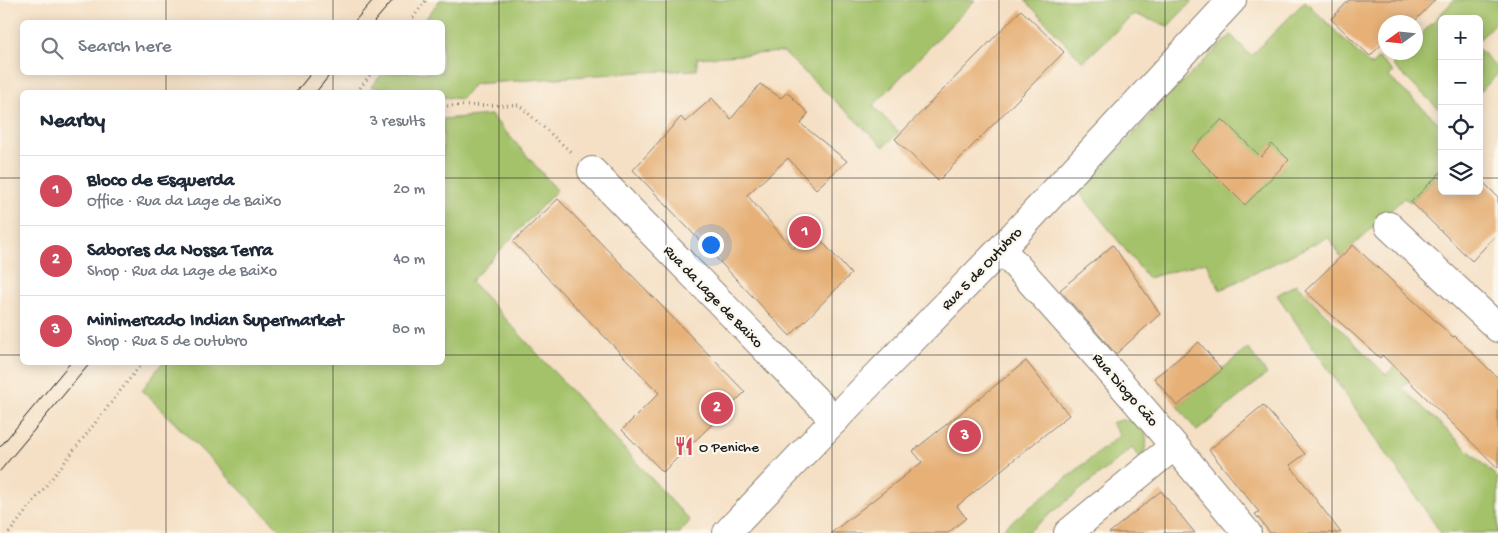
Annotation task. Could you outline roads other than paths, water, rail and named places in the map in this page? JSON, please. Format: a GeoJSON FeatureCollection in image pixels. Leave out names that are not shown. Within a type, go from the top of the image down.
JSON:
{"type":"FeatureCollection","features":[{"type":"Feature","properties":{"kind":"street","name":"Rua 5 de Outubro"},"geometry":{"type":"LineString","coordinates":[[726,533],[1001,249],[1232,0]]}},
{"type":"Feature","properties":{"kind":"street","name":"Rua da Lage de Baixo"},"geometry":{"type":"LineString","coordinates":[[592,171],[835,420]]}},
{"type":"Feature","properties":{"kind":"street"},"geometry":{"type":"LineString","coordinates":[[1389,226],[1498,328]]}},
{"type":"Feature","properties":{"kind":"street","name":"Rua Diogo Cão"},"geometry":{"type":"LineString","coordinates":[[1001,249],[1026,274],[1247,533]]}},
{"type":"Feature","properties":{"kind":"street"},"geometry":{"type":"LineString","coordinates":[[1068,533],[1174,446]]}},
{"type":"Feature","properties":{"kind":"tram line"},"geometry":{"type":"LineString","coordinates":[[356,20],[373,0]]}},
{"type":"Feature","properties":{"kind":"tram line"},"geometry":{"type":"LineString","coordinates":[[376,20],[393,0]]}},
{"type":"Feature","properties":{"kind":"tram line"},"geometry":{"type":"LineString","coordinates":[[298,90],[310,75]]}},
{"type":"Feature","properties":{"kind":"tram line"},"geometry":{"type":"LineString","coordinates":[[318,90],[330,75]]}},
{"type":"Feature","properties":{"kind":"tram line"},"geometry":{"type":"LineString","coordinates":[[0,447],[68,365]]}},
{"type":"Feature","properties":{"kind":"tram line"},"geometry":{"type":"LineString","coordinates":[[0,471],[88,365]]}},
{"type":"Feature","properties":{"kind":"place","name":"Bloco de Esquerda"},"geometry":{"type":"Point","coordinates":[805,232]}},
{"type":"Feature","properties":{"kind":"place","name":"Sabores da Nossa Terra"},"geometry":{"type":"Point","coordinates":[717,408]}},
{"type":"Feature","properties":{"kind":"place","name":"Minimercado Indian Supermarket"},"geometry":{"type":"Point","coordinates":[965,436]}},
{"type":"Feature","properties":{"kind":"place","name":"O Peniche"},"geometry":{"type":"Point","coordinates":[684,446]}}]}
